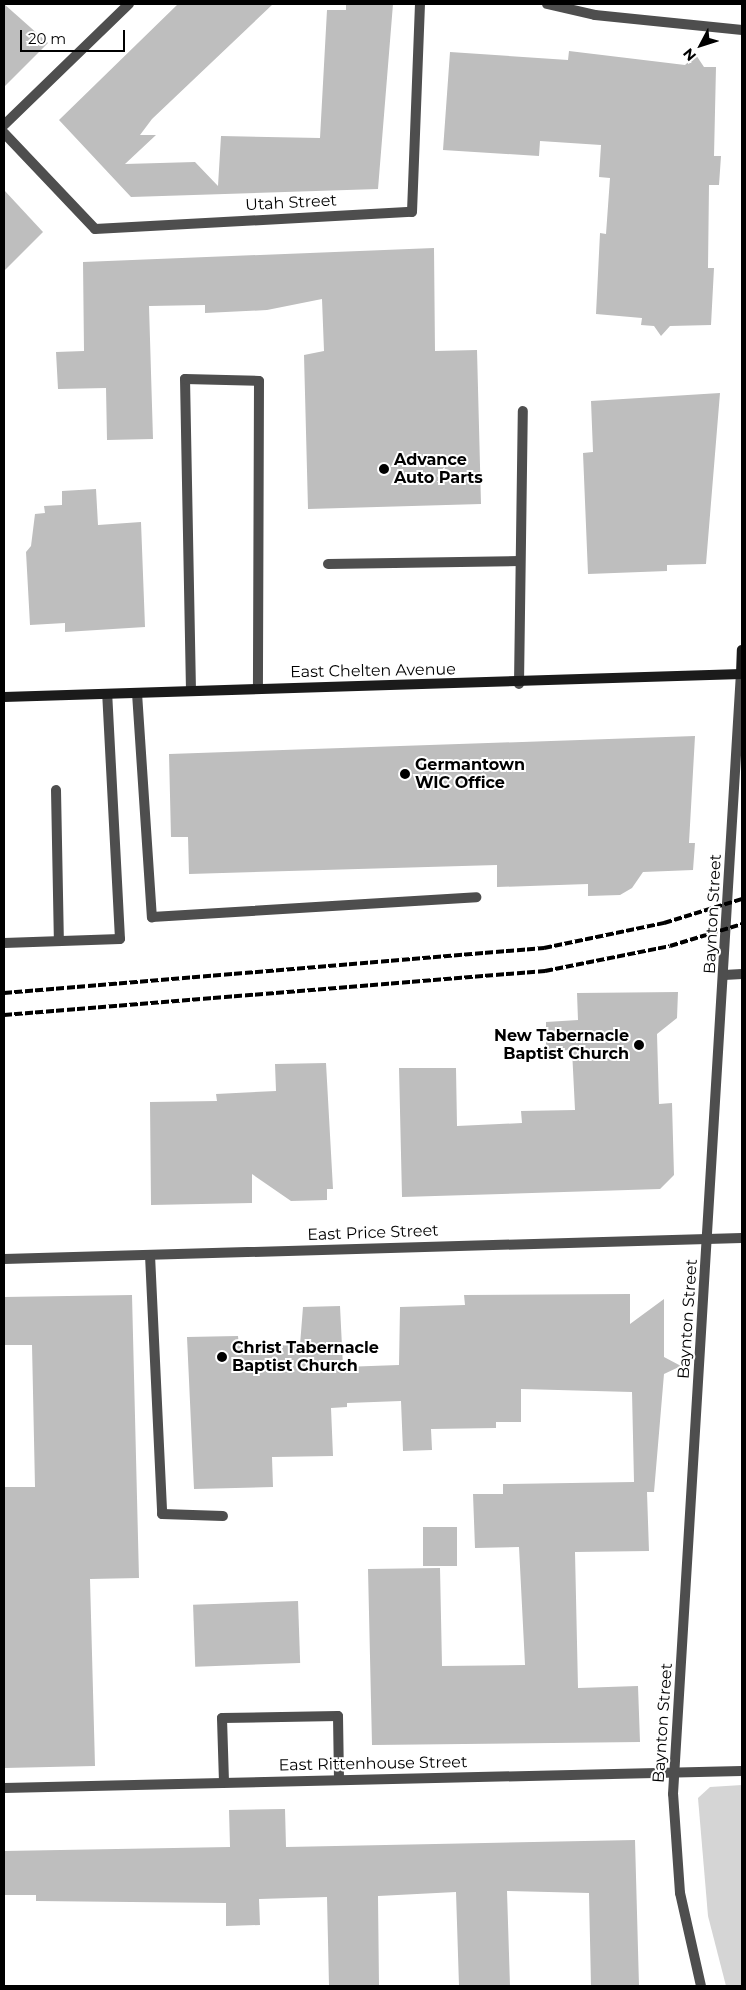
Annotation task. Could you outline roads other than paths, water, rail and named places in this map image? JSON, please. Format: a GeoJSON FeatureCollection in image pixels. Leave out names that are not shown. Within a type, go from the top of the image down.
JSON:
{"type":"FeatureCollection","features":[{"type":"Feature","properties":{"kind":"street"},"geometry":{"type":"LineString","coordinates":[[4,125],[129,4]]}},
{"type":"Feature","properties":{"kind":"street","name":"Utah Street"},"geometry":{"type":"LineString","coordinates":[[4,133],[95,228],[412,212],[420,4]]}},
{"type":"Feature","properties":{"kind":"street"},"geometry":{"type":"LineString","coordinates":[[547,4],[595,15],[742,30]]}},
{"type":"Feature","properties":{"kind":"street"},"geometry":{"type":"LineString","coordinates":[[191,691],[185,378],[258,381],[258,688]]}},
{"type":"Feature","properties":{"kind":"street"},"geometry":{"type":"LineString","coordinates":[[519,684],[519,561],[523,411]]}},
{"type":"Feature","properties":{"kind":"street"},"geometry":{"type":"LineString","coordinates":[[328,564],[519,561]]}},
{"type":"Feature","properties":{"kind":"street","name":"Baynton Street"},"geometry":{"type":"LineString","coordinates":[[701,1986],[680,1893],[674,1772],[724,975],[742,650]]}},
{"type":"Feature","properties":{"kind":"street","name":"East Chelten Avenue"},"geometry":{"type":"LineString","coordinates":[[4,697],[258,688],[519,684],[741,674]]}},
{"type":"Feature","properties":{"kind":"street"},"geometry":{"type":"LineString","coordinates":[[137,693],[152,917],[476,897]]}},
{"type":"Feature","properties":{"kind":"street"},"geometry":{"type":"LineString","coordinates":[[4,943],[120,939],[107,694]]}},
{"type":"Feature","properties":{"kind":"street"},"geometry":{"type":"LineString","coordinates":[[56,790],[59,941]]}},
{"type":"Feature","properties":{"kind":"street"},"geometry":{"type":"LineString","coordinates":[[724,975],[742,974]]}},
{"type":"Feature","properties":{"kind":"street","name":"East Price Street"},"geometry":{"type":"LineString","coordinates":[[4,1259],[742,1238]]}},
{"type":"Feature","properties":{"kind":"street"},"geometry":{"type":"LineString","coordinates":[[150,1255],[162,1514],[224,1516]]}},
{"type":"Feature","properties":{"kind":"street"},"geometry":{"type":"LineString","coordinates":[[224,1782],[222,1718],[338,1716],[340,1780]]}},
{"type":"Feature","properties":{"kind":"street","name":"East Rittenhouse Street"},"geometry":{"type":"LineString","coordinates":[[4,1788],[742,1770]]}},
{"type":"Feature","properties":{"kind":"railway"},"geometry":{"type":"LineString","coordinates":[[4,993],[544,948],[664,923],[742,899]]}},
{"type":"Feature","properties":{"kind":"railway"},"geometry":{"type":"LineString","coordinates":[[4,1015],[545,971],[670,946],[742,924]]}},
{"type":"Feature","properties":{"kind":"place","name":"Advance Auto Parts"},"geometry":{"type":"Point","coordinates":[384,469]}},
{"type":"Feature","properties":{"kind":"place","name":"Germantown WIC Office"},"geometry":{"type":"Point","coordinates":[405,774]}},
{"type":"Feature","properties":{"kind":"place","name":"New Tabernacle Baptist Church"},"geometry":{"type":"Point","coordinates":[639,1045]}},
{"type":"Feature","properties":{"kind":"place","name":"Christ Tabernacle Baptist Church"},"geometry":{"type":"Point","coordinates":[222,1357]}}]}
